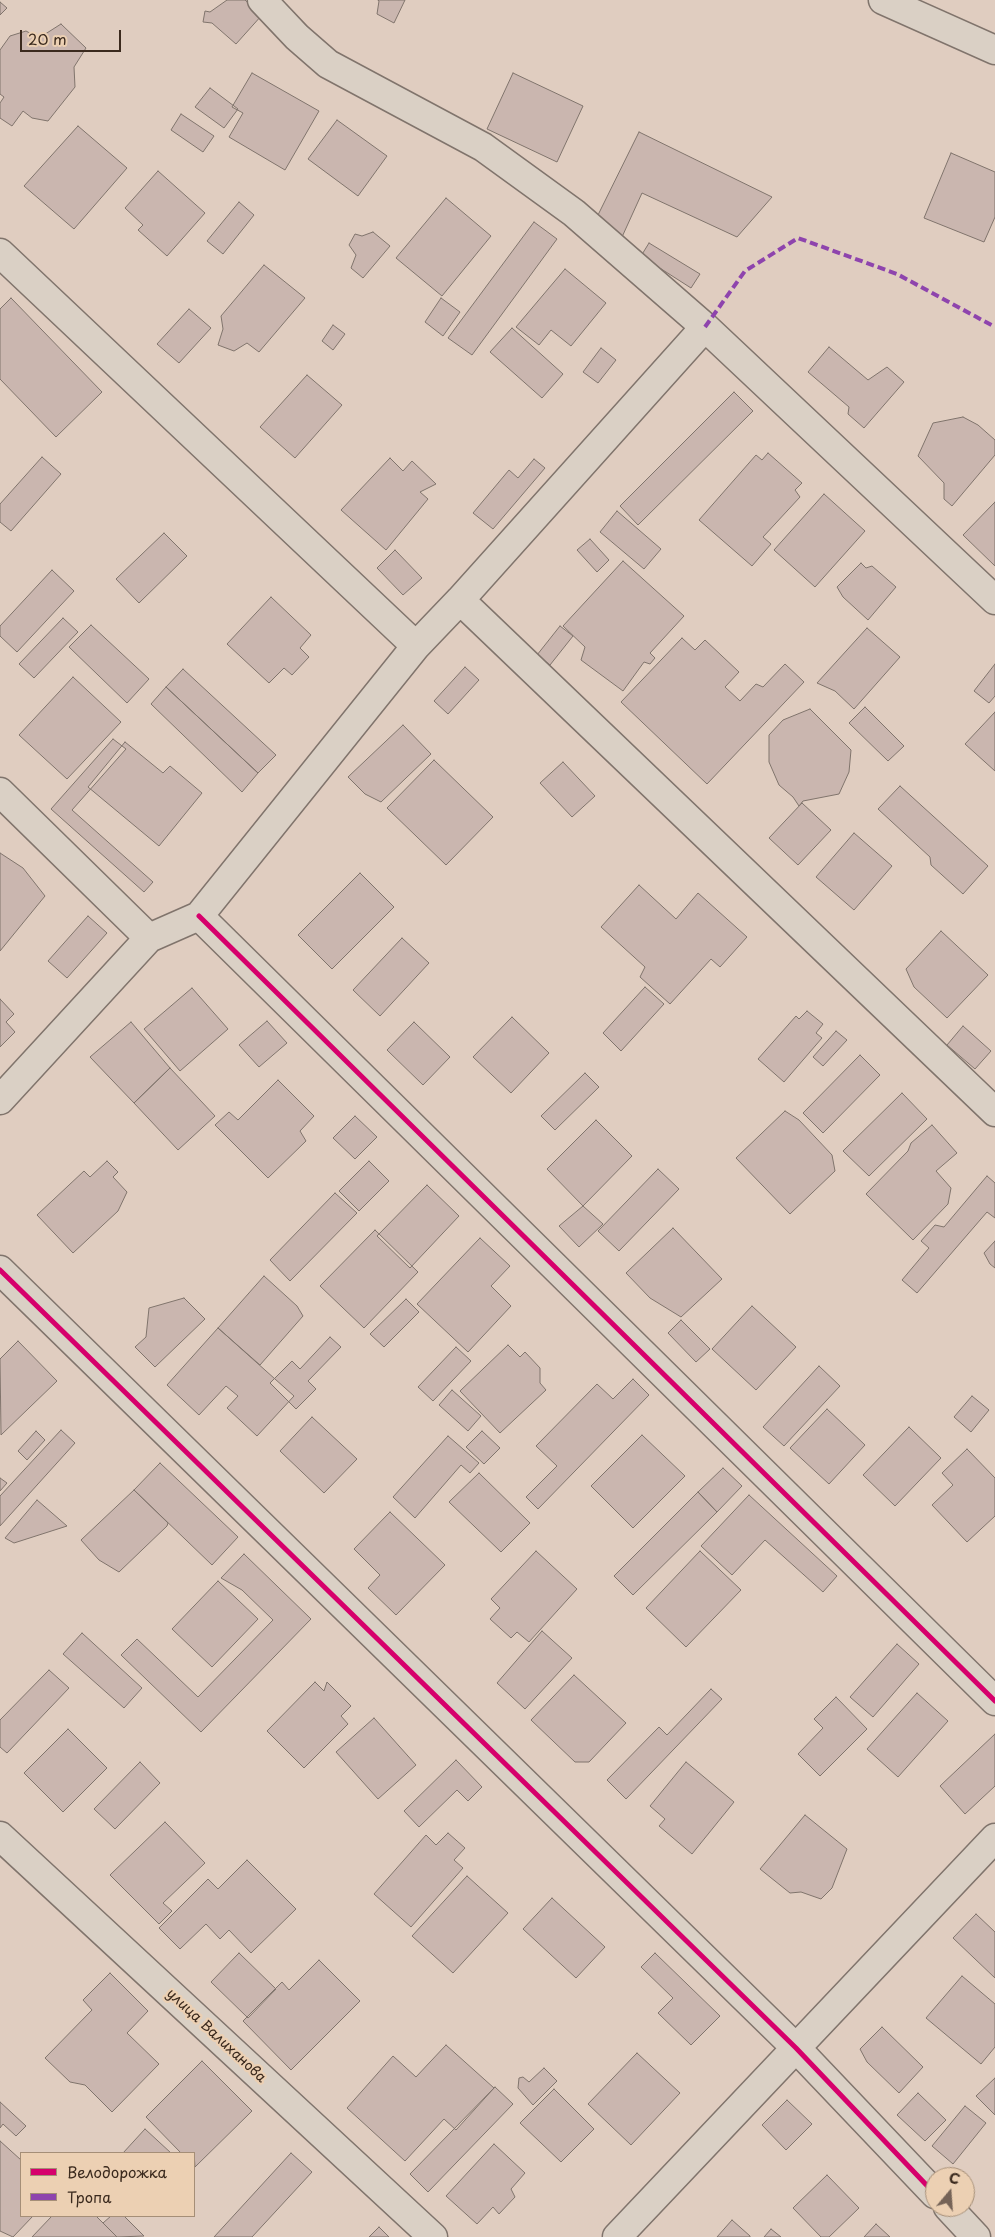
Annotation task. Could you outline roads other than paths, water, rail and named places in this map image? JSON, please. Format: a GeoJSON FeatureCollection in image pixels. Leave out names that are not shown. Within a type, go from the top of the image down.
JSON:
{"type":"FeatureCollection","features":[{"type":"Feature","properties":{"kind":"street"},"geometry":{"type":"LineString","coordinates":[[262,0],[297,37],[328,64],[483,147],[574,213],[705,327],[995,600]]}},
{"type":"Feature","properties":{"kind":"street"},"geometry":{"type":"LineString","coordinates":[[883,0],[995,50]]}},
{"type":"Feature","properties":{"kind":"street"},"geometry":{"type":"LineString","coordinates":[[0,253],[416,646]]}},
{"type":"Feature","properties":{"kind":"street"},"geometry":{"type":"LineString","coordinates":[[0,1100],[149,938],[199,916],[416,646],[460,600],[705,327]]}},
{"type":"Feature","properties":{"kind":"street"},"geometry":{"type":"LineString","coordinates":[[460,600],[995,1112]]}},
{"type":"Feature","properties":{"kind":"street"},"geometry":{"type":"LineString","coordinates":[[0,792],[149,938]]}},
{"type":"Feature","properties":{"kind":"street"},"geometry":{"type":"LineString","coordinates":[[199,916],[995,1701]]}},
{"type":"Feature","properties":{"kind":"street"},"geometry":{"type":"LineString","coordinates":[[0,1270],[796,2048],[925,2183]]}},
{"type":"Feature","properties":{"kind":"street","name":"улица Валиханова"},"geometry":{"type":"LineString","coordinates":[[0,1836],[433,2237]]}},
{"type":"Feature","properties":{"kind":"street"},"geometry":{"type":"LineString","coordinates":[[617,2237],[995,1838]]}},
{"type":"Feature","properties":{"kind":"street"},"geometry":{"type":"LineString","coordinates":[[957,2217],[976,2237]]}}]}
